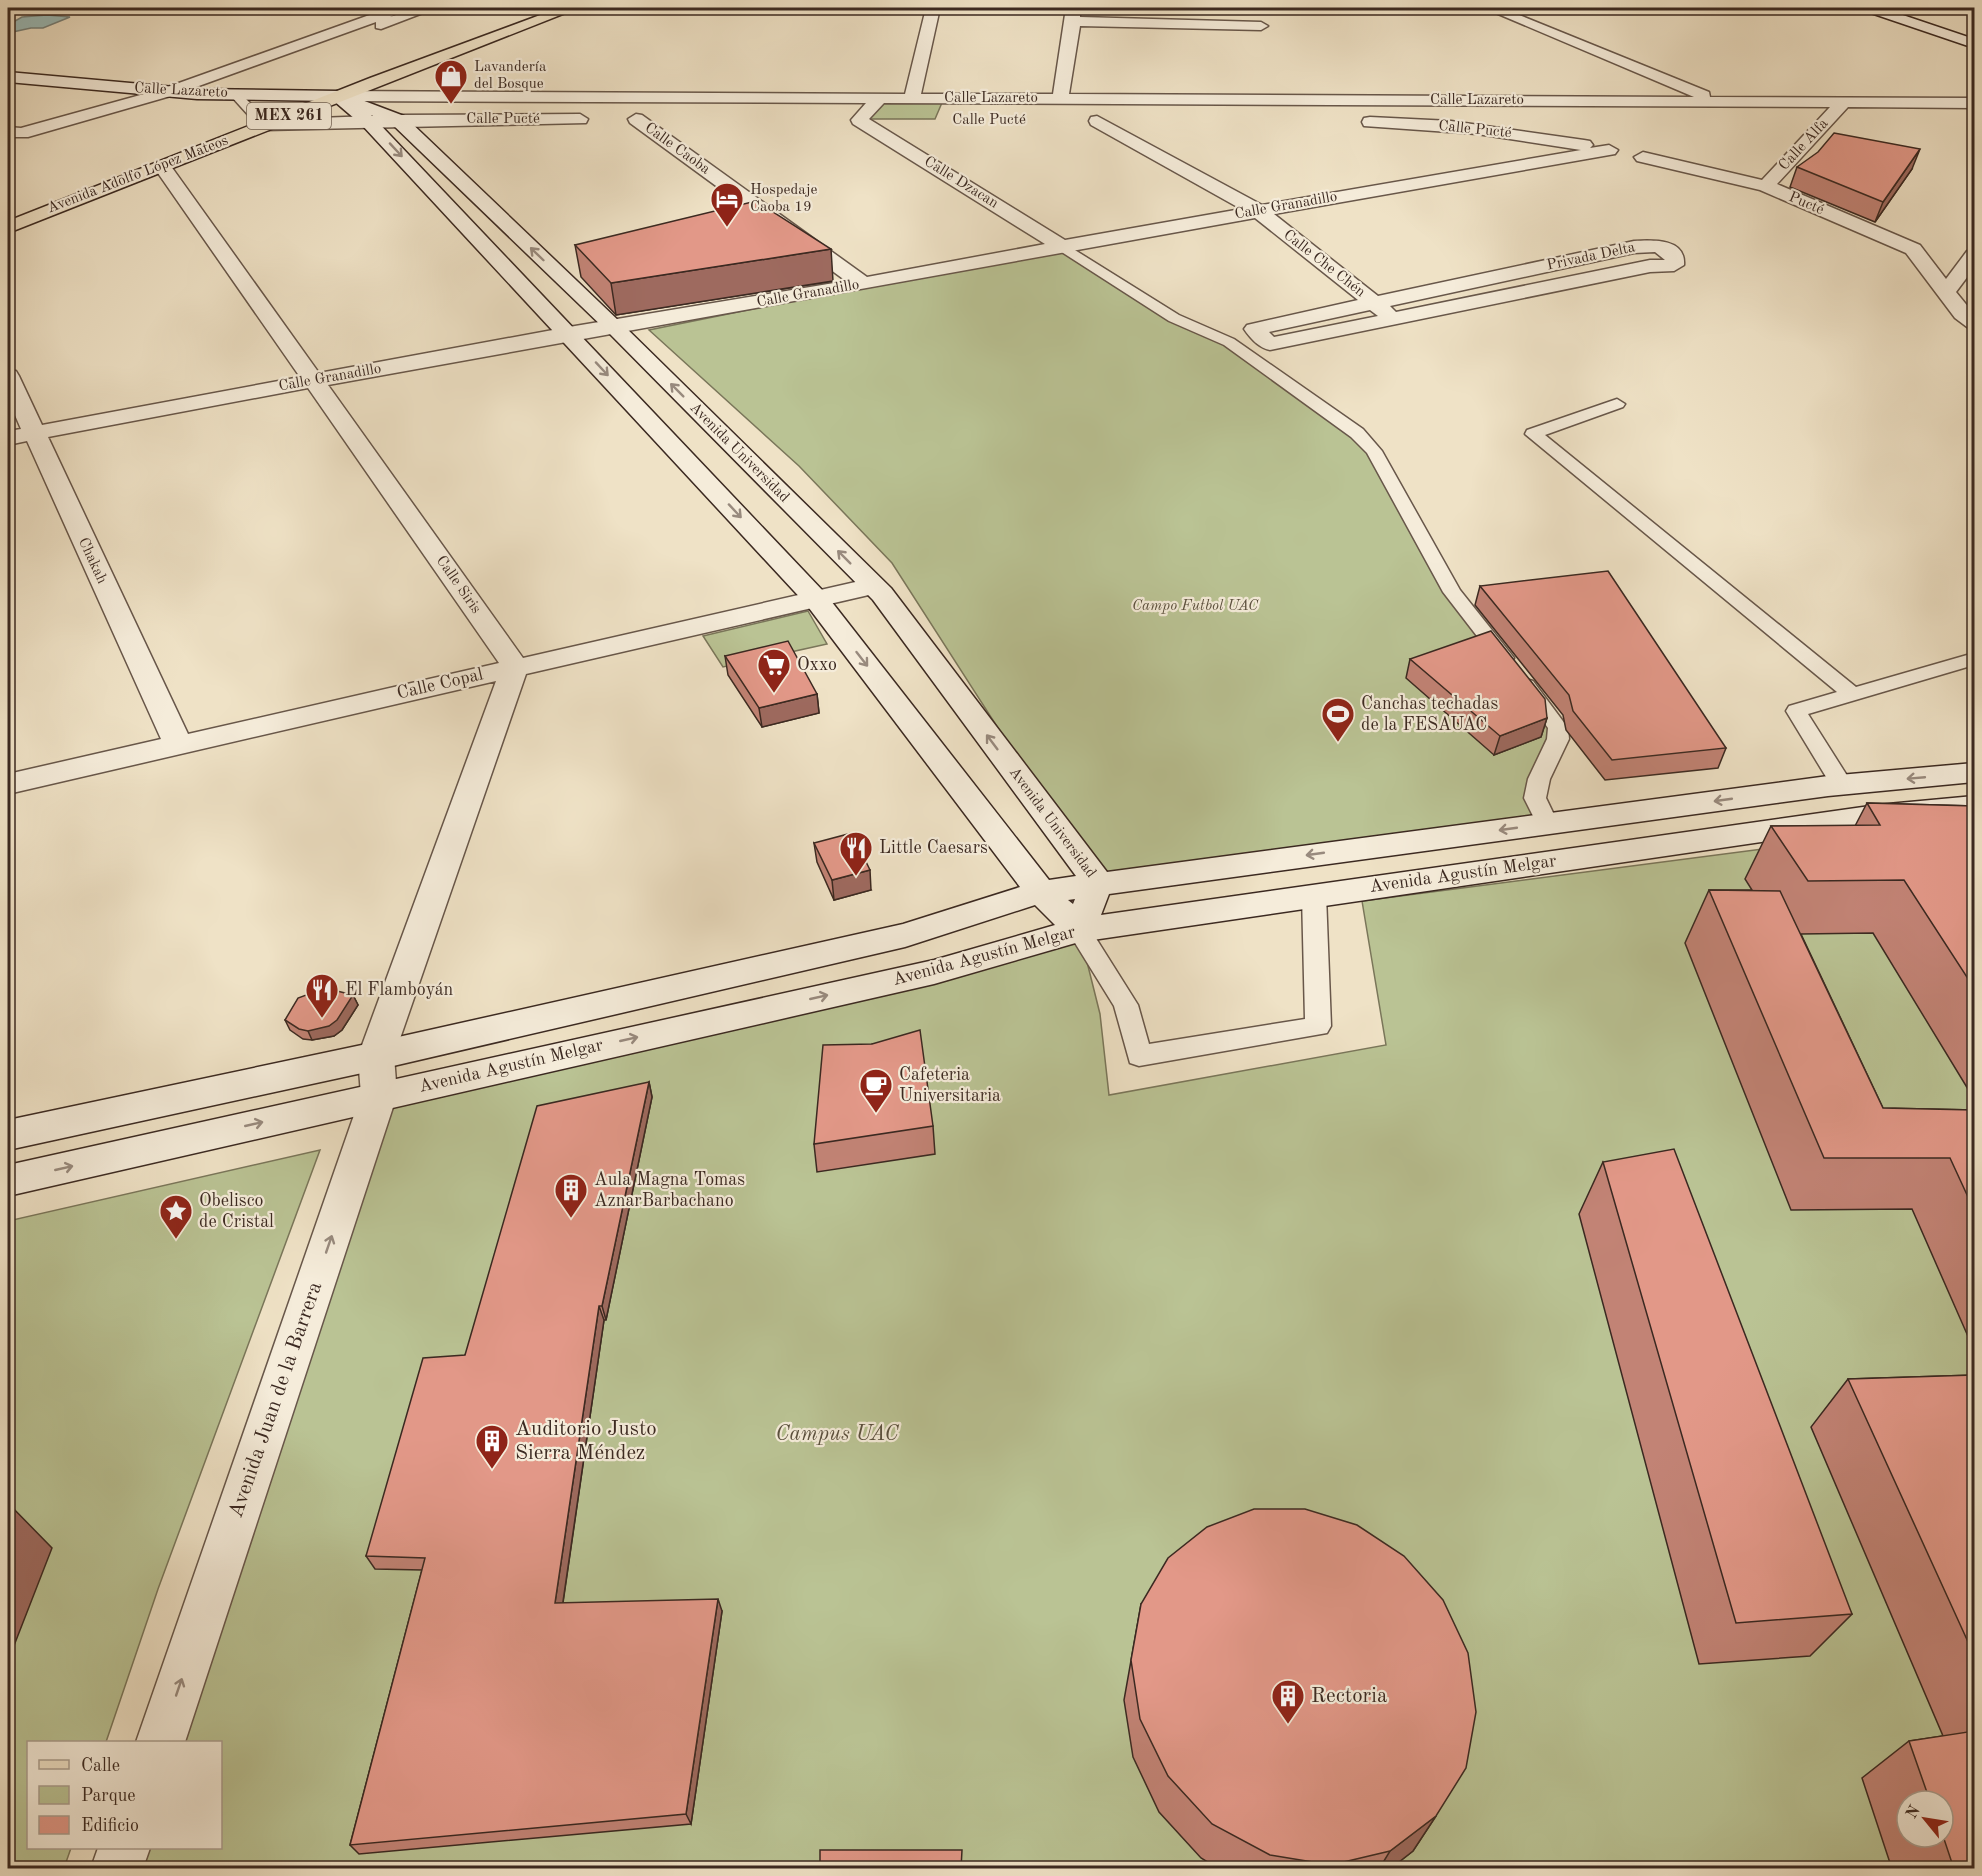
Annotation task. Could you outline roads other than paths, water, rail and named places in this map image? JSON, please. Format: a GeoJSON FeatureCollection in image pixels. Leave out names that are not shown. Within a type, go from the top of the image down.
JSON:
{"type":"FeatureCollection","features":[{"type":"Feature","properties":{"kind":"main road","name":"Avenida Adolfo López Mateos"},"geometry":{"type":"LineString","coordinates":[[8,226],[162,166],[260,120],[307,94],[540,8]]}},
{"type":"Feature","properties":{"kind":"main road","name":"Avenida Adolfo López Mateos"},"geometry":{"type":"LineString","coordinates":[[83,179],[338,96],[571,8]]}},
{"type":"Feature","properties":{"kind":"street"},"geometry":{"type":"LineString","coordinates":[[8,132],[22,133],[168,92],[401,8]]}},
{"type":"Feature","properties":{"kind":"street"},"geometry":{"type":"LineString","coordinates":[[197,94],[429,8]]}},
{"type":"Feature","properties":{"kind":"street"},"geometry":{"type":"LineString","coordinates":[[912,97],[933,8]]}},
{"type":"Feature","properties":{"kind":"street"},"geometry":{"type":"LineString","coordinates":[[1491,8],[1719,102]]}},
{"type":"Feature","properties":{"kind":"street"},"geometry":{"type":"LineString","coordinates":[[1870,8],[1974,44]]}},
{"type":"Feature","properties":{"kind":"street"},"geometry":{"type":"LineString","coordinates":[[1060,98],[1073,14],[1261,26]]}},
{"type":"Feature","properties":{"kind":"street","name":"Calle Lazareto"},"geometry":{"type":"LineString","coordinates":[[8,77],[197,94],[912,97],[944,105],[1060,98],[1974,103]]}},
{"type":"Feature","properties":{"kind":"street"},"geometry":{"type":"LineString","coordinates":[[338,96],[368,121],[815,598],[1041,892],[1079,930]]}},
{"type":"Feature","properties":{"kind":"street","name":"Avenida Universidad"},"geometry":{"type":"LineString","coordinates":[[338,96],[398,120],[614,327],[873,586],[1097,882],[1079,930]]}},
{"type":"Feature","properties":{"kind":"street"},"geometry":{"type":"LineString","coordinates":[[853,120],[881,97]]}},
{"type":"Feature","properties":{"kind":"street","name":"Calle Alfa"},"geometry":{"type":"LineString","coordinates":[[1766,186],[1843,103]]}},
{"type":"Feature","properties":{"kind":"street","name":"Calle Pucté"},"geometry":{"type":"LineString","coordinates":[[260,120],[600,119]]}},
{"type":"Feature","properties":{"kind":"street","name":"Calle Caoba"},"geometry":{"type":"LineString","coordinates":[[659,119],[630,119],[863,284]]}},
{"type":"Feature","properties":{"kind":"street"},"geometry":{"type":"LineString","coordinates":[[853,120],[892,120]]}},
{"type":"Feature","properties":{"kind":"street","name":"Calle Dzacan"},"geometry":{"type":"LineString","coordinates":[[853,120],[1062,246]]}},
{"type":"Feature","properties":{"kind":"street","name":"Calle Che Chén"},"geometry":{"type":"LineString","coordinates":[[1132,121],[1091,121],[1258,211],[1394,318]]}},
{"type":"Feature","properties":{"kind":"street","name":"Calle Pucté"},"geometry":{"type":"LineString","coordinates":[[1357,122],[1404,122],[1500,131],[1609,150]]}},
{"type":"Feature","properties":{"kind":"street","name":"Calle Granadillo"},"geometry":{"type":"LineString","coordinates":[[8,438],[569,333],[863,284],[1062,246],[1609,150]]}},
{"type":"Feature","properties":{"kind":"street","name":"Pucté"},"geometry":{"type":"LineString","coordinates":[[1643,158],[1766,186],[1913,249],[1962,314],[1974,323]]}},
{"type":"Feature","properties":{"kind":"street","name":"Calle Siris"},"geometry":{"type":"LineString","coordinates":[[162,166],[515,666]]}},
{"type":"Feature","properties":{"kind":"street","name":"Privada Delta"},"geometry":{"type":"LineString","coordinates":[[1659,246],[1675,255],[1674,265],[1650,266],[1270,344],[1254,329],[1374,303],[1501,276],[1634,247],[1659,246]]}},
{"type":"Feature","properties":{"kind":"street"},"geometry":{"type":"LineString","coordinates":[[1946,292],[1974,255]]}},
{"type":"Feature","properties":{"kind":"street"},"geometry":{"type":"LineString","coordinates":[[1535,268],[1572,282]]}},
{"type":"Feature","properties":{"kind":"street"},"geometry":{"type":"LineString","coordinates":[[1501,276],[1529,291]]}},
{"type":"Feature","properties":{"kind":"street","name":"Chakah"},"geometry":{"type":"LineString","coordinates":[[8,376],[32,433],[178,744]]}},
{"type":"Feature","properties":{"kind":"street","name":"Calle Copal"},"geometry":{"type":"LineString","coordinates":[[8,784],[515,666],[873,586]]}},
{"type":"Feature","properties":{"kind":"street"},"geometry":{"type":"LineString","coordinates":[[377,1075],[515,666]]}},
{"type":"Feature","properties":{"kind":"street","name":"Avenida Agustín Melgar"},"geometry":{"type":"LineString","coordinates":[[8,1181],[377,1075],[905,935],[1041,892],[1097,882],[1842,785],[1974,772]]}},
{"type":"Feature","properties":{"kind":"street","name":"Avenida Agustín Melgar"},"geometry":{"type":"LineString","coordinates":[[8,1135],[377,1075],[934,972],[1079,930],[1877,815],[1974,806]]}},
{"type":"Feature","properties":{"kind":"street","name":"Avenida Juan de la Barrera"},"geometry":{"type":"LineString","coordinates":[[161,1741],[377,1075]]}},
{"type":"Feature","properties":{"kind":"street"},"geometry":{"type":"LineString","coordinates":[[117,1869],[124,1849]]}},
{"type":"Feature","properties":{"kind":"lane"},"geometry":{"type":"LineString","coordinates":[[236,94],[260,120]]}},
{"type":"Feature","properties":{"kind":"lane"},"geometry":{"type":"LineString","coordinates":[[1062,246],[1174,318],[1229,342],[1357,433],[1374,451],[1452,592],[1551,716],[1558,728],[1558,739],[1539,779],[1535,798],[1547,823]]}},
{"type":"Feature","properties":{"kind":"lane"},"geometry":{"type":"LineString","coordinates":[[1617,404],[1533,434],[1852,694]]}},
{"type":"Feature","properties":{"kind":"lane"},"geometry":{"type":"LineString","coordinates":[[1842,785],[1796,711],[1974,659]]}},
{"type":"Feature","properties":{"kind":"lane"},"geometry":{"type":"LineString","coordinates":[[1079,930],[1126,1005],[1139,1056],[1318,1026],[1314,895]]}},
{"type":"Feature","properties":{"kind":"water"},"geometry":{"type":"Polygon","coordinates":[[[47,15],[70,17],[43,28],[8,33],[8,25],[22,17],[47,15]]]}},
{"type":"Feature","properties":{"kind":"place","name":"Lavandería del Bosque"},"geometry":{"type":"Point","coordinates":[451,105]}},
{"type":"Feature","properties":{"kind":"place","name":"Hospedaje Caoba 19"},"geometry":{"type":"Point","coordinates":[727,228]}},
{"type":"Feature","properties":{"kind":"place","name":"Oxxo"},"geometry":{"type":"Point","coordinates":[774,694]}},
{"type":"Feature","properties":{"kind":"place","name":"Canchas techadas de la FESAUAC"},"geometry":{"type":"Point","coordinates":[1338,743]}},
{"type":"Feature","properties":{"kind":"place","name":"Little Caesars"},"geometry":{"type":"Point","coordinates":[856,877]}},
{"type":"Feature","properties":{"kind":"place","name":"El Flamboyán"},"geometry":{"type":"Point","coordinates":[322,1019]}},
{"type":"Feature","properties":{"kind":"place","name":"Cafeteria Universitaria"},"geometry":{"type":"Point","coordinates":[876,1114]}},
{"type":"Feature","properties":{"kind":"place","name":"Aula Magna Tomas AznarBarbachano"},"geometry":{"type":"Point","coordinates":[571,1219]}},
{"type":"Feature","properties":{"kind":"place","name":"Obelisco de Cristal"},"geometry":{"type":"Point","coordinates":[176,1240]}},
{"type":"Feature","properties":{"kind":"place","name":"Auditorio Justo Sierra Méndez"},"geometry":{"type":"Point","coordinates":[492,1470]}},
{"type":"Feature","properties":{"kind":"place","name":"Rectoria"},"geometry":{"type":"Point","coordinates":[1288,1725]}},
{"type":"Feature","properties":{"kind":"park label","name":"Campo Futbol UAC"},"geometry":{"type":"Point","coordinates":[1195,606]}},
{"type":"Feature","properties":{"kind":"park label","name":"Campus UAC"},"geometry":{"type":"Point","coordinates":[837,1434]}}]}
